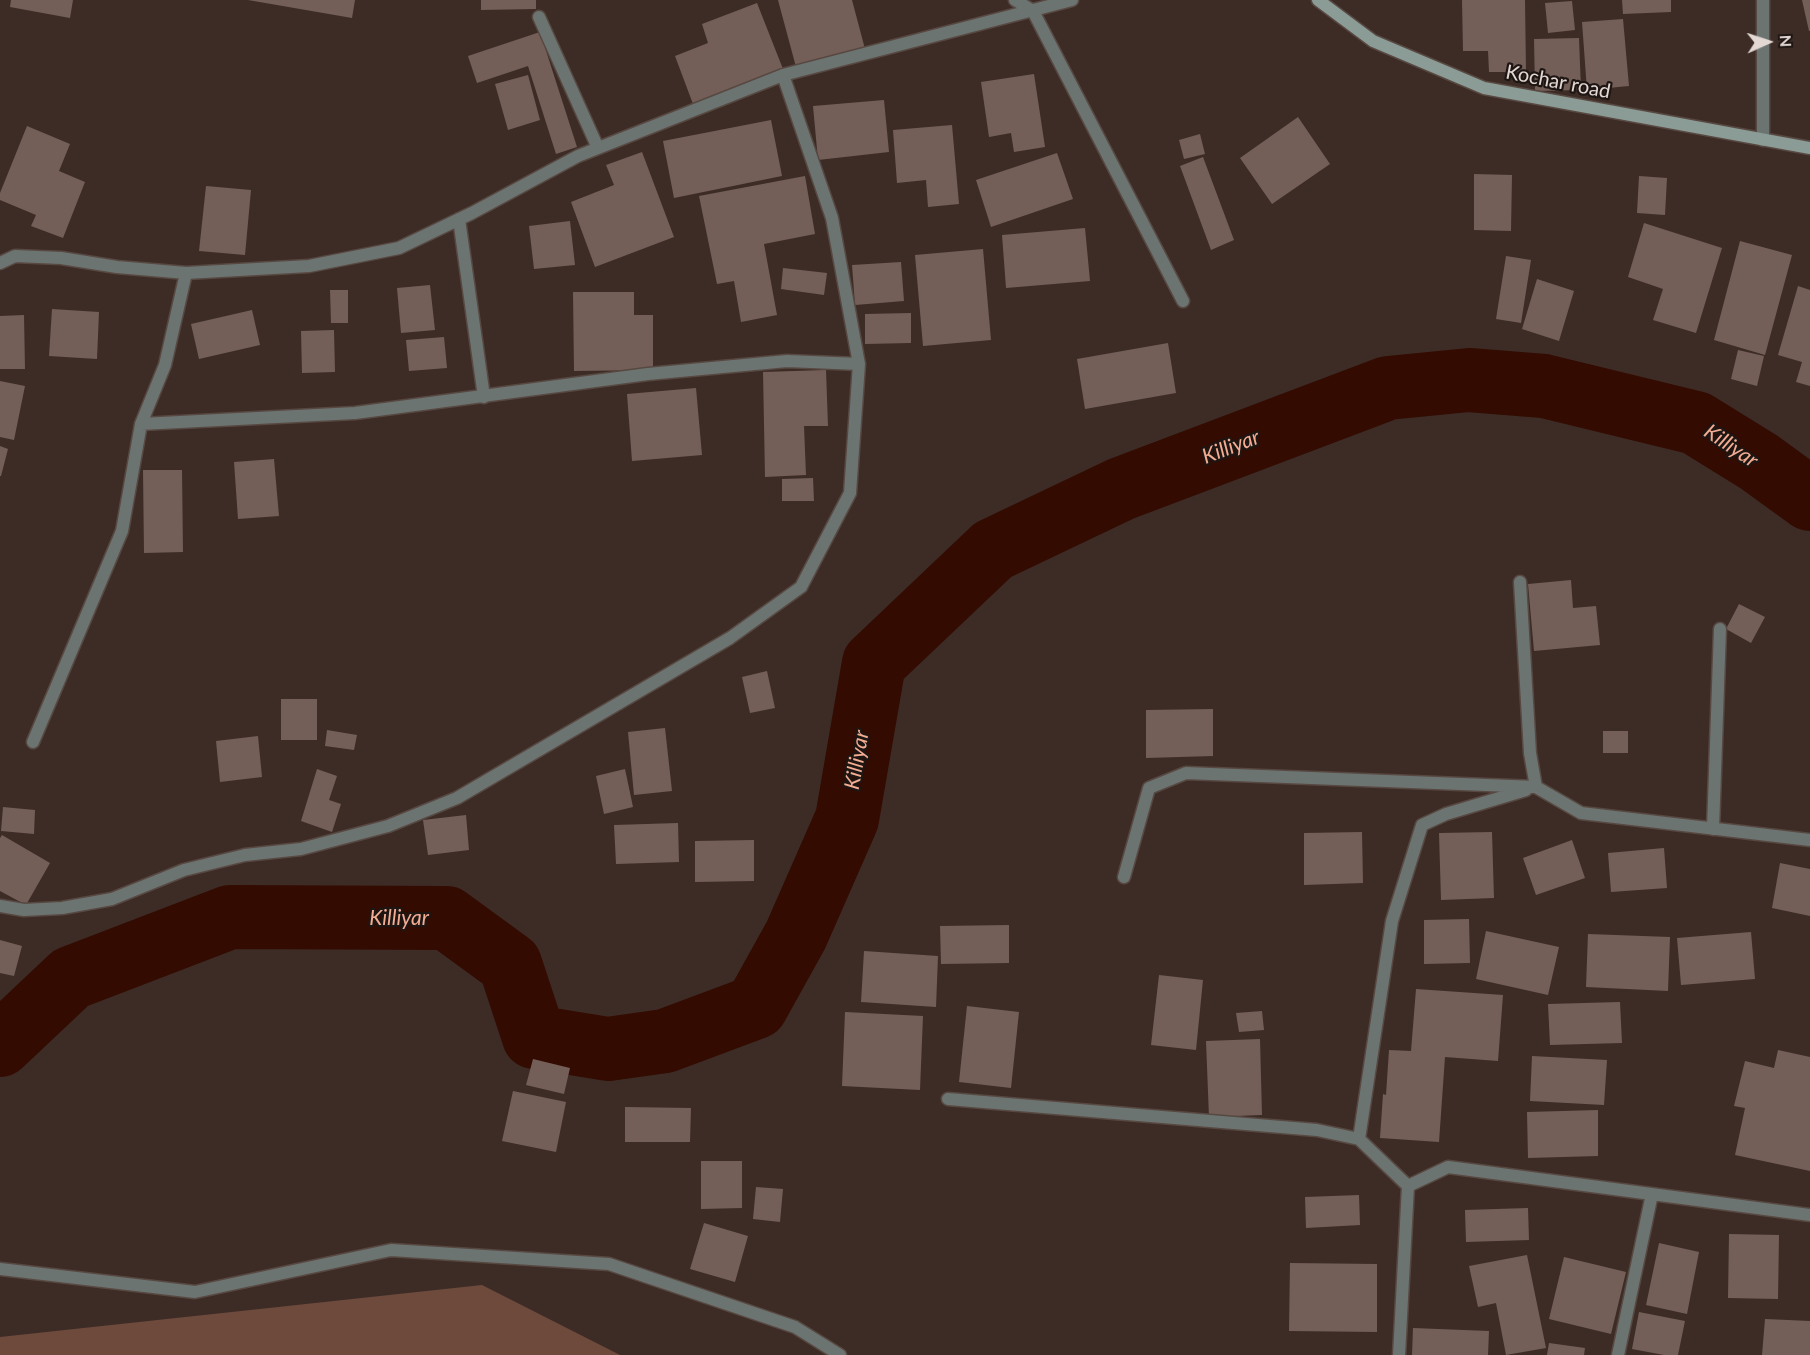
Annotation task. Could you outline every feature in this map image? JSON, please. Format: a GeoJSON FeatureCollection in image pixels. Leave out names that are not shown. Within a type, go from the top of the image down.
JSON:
{"type":"FeatureCollection","features":[{"type":"Feature","properties":{"kind":"street"},"geometry":{"type":"LineString","coordinates":[[1015,0],[1033,11],[1183,301]]}},
{"type":"Feature","properties":{"kind":"street"},"geometry":{"type":"LineString","coordinates":[[0,263],[15,256],[61,258],[117,267],[186,273],[309,266],[399,248],[579,156],[783,75],[1072,0]]}},
{"type":"Feature","properties":{"kind":"street","name":"Kochar road"},"geometry":{"type":"LineString","coordinates":[[1318,0],[1373,41],[1484,88],[1810,148]]}},
{"type":"Feature","properties":{"kind":"street"},"geometry":{"type":"LineString","coordinates":[[1763,0],[1763,140]]}},
{"type":"Feature","properties":{"kind":"street"},"geometry":{"type":"LineString","coordinates":[[538,17],[598,148]]}},
{"type":"Feature","properties":{"kind":"street"},"geometry":{"type":"LineString","coordinates":[[0,906],[24,910],[62,908],[112,899],[184,870],[245,855],[301,849],[388,826],[457,798],[730,638],[801,587],[850,493],[859,364],[832,218],[783,75]]}},
{"type":"Feature","properties":{"kind":"street"},"geometry":{"type":"LineString","coordinates":[[459,219],[484,397]]}},
{"type":"Feature","properties":{"kind":"street"},"geometry":{"type":"LineString","coordinates":[[33,742],[122,531],[141,424],[165,365],[186,273]]}},
{"type":"Feature","properties":{"kind":"street"},"geometry":{"type":"LineString","coordinates":[[141,424],[355,413],[648,374],[787,361],[859,364]]}},
{"type":"Feature","properties":{"kind":"street"},"geometry":{"type":"LineString","coordinates":[[1520,582],[1530,753],[1536,787]]}},
{"type":"Feature","properties":{"kind":"street"},"geometry":{"type":"LineString","coordinates":[[1713,829],[1720,629]]}},
{"type":"Feature","properties":{"kind":"street"},"geometry":{"type":"LineString","coordinates":[[1124,878],[1149,788],[1186,773],[1536,787],[1581,813],[1810,840]]}},
{"type":"Feature","properties":{"kind":"street"},"geometry":{"type":"LineString","coordinates":[[1359,1139],[1392,921],[1422,825],[1446,814],[1536,787]]}},
{"type":"Feature","properties":{"kind":"street"},"geometry":{"type":"LineString","coordinates":[[948,1099],[1317,1130],[1359,1139],[1408,1186],[1399,1355]]}},
{"type":"Feature","properties":{"kind":"street"},"geometry":{"type":"LineString","coordinates":[[1408,1186],[1448,1167],[1810,1215]]}},
{"type":"Feature","properties":{"kind":"street"},"geometry":{"type":"LineString","coordinates":[[1618,1355],[1652,1194]]}},
{"type":"Feature","properties":{"kind":"street"},"geometry":{"type":"LineString","coordinates":[[0,1269],[195,1292],[391,1250],[609,1264],[795,1327],[840,1355]]}},
{"type":"Feature","properties":{"kind":"shaded area"},"geometry":{"type":"Polygon","coordinates":[[[482,1285],[620,1355],[0,1355],[0,1337],[482,1285]]]}},
{"type":"Feature","properties":{"kind":"building"},"geometry":{"type":"Polygon","coordinates":[[[11,0],[73,0],[70,18],[10,7],[11,0]]]}},
{"type":"Feature","properties":{"kind":"building"},"geometry":{"type":"Polygon","coordinates":[[[248,0],[355,0],[352,18],[248,0]]]}},
{"type":"Feature","properties":{"kind":"building"},"geometry":{"type":"Polygon","coordinates":[[[481,0],[536,0],[536,9],[481,10],[481,0]]]}},
{"type":"Feature","properties":{"kind":"building"},"geometry":{"type":"Polygon","coordinates":[[[778,0],[852,0],[865,49],[796,67],[778,0]]]}},
{"type":"Feature","properties":{"kind":"building"},"geometry":{"type":"Polygon","coordinates":[[[1462,0],[1525,0],[1526,72],[1489,72],[1488,51],[1463,51],[1462,0]]]}},
{"type":"Feature","properties":{"kind":"building"},"geometry":{"type":"Polygon","coordinates":[[[1622,0],[1671,0],[1671,12],[1623,14],[1622,0]]]}},
{"type":"Feature","properties":{"kind":"building"},"geometry":{"type":"Polygon","coordinates":[[[1802,0],[1810,0],[1810,31],[1809,31],[1802,0]]]}},
{"type":"Feature","properties":{"kind":"building"},"geometry":{"type":"Polygon","coordinates":[[[1572,1],[1575,30],[1548,33],[1545,3],[1572,1]]]}},
{"type":"Feature","properties":{"kind":"building"},"geometry":{"type":"Polygon","coordinates":[[[757,3],[783,69],[693,104],[675,56],[708,43],[702,24],[757,3]]]}},
{"type":"Feature","properties":{"kind":"building"},"geometry":{"type":"Polygon","coordinates":[[[1623,19],[1629,86],[1587,90],[1582,22],[1623,19]]]}},
{"type":"Feature","properties":{"kind":"building"},"geometry":{"type":"Polygon","coordinates":[[[540,32],[577,147],[556,154],[528,66],[477,83],[468,56],[540,32]]]}},
{"type":"Feature","properties":{"kind":"building"},"geometry":{"type":"Polygon","coordinates":[[[1579,38],[1581,90],[1535,91],[1534,39],[1579,38]]]}},
{"type":"Feature","properties":{"kind":"building"},"geometry":{"type":"Polygon","coordinates":[[[1034,74],[1045,147],[1014,152],[1011,133],[989,137],[981,82],[1034,74]]]}},
{"type":"Feature","properties":{"kind":"building"},"geometry":{"type":"Polygon","coordinates":[[[528,75],[540,120],[508,130],[495,84],[528,75]]]}},
{"type":"Feature","properties":{"kind":"building"},"geometry":{"type":"Polygon","coordinates":[[[884,100],[889,152],[818,160],[813,106],[884,100]]]}},
{"type":"Feature","properties":{"kind":"building"},"geometry":{"type":"Polygon","coordinates":[[[1298,117],[1330,164],[1272,204],[1240,158],[1298,117]]]}},
{"type":"Feature","properties":{"kind":"building"},"geometry":{"type":"Polygon","coordinates":[[[771,120],[782,176],[674,198],[663,141],[771,120]]]}},
{"type":"Feature","properties":{"kind":"building"},"geometry":{"type":"Polygon","coordinates":[[[952,125],[959,204],[928,207],[926,180],[897,183],[893,130],[952,125]]]}},
{"type":"Feature","properties":{"kind":"building"},"geometry":{"type":"Polygon","coordinates":[[[27,126],[70,144],[59,171],[85,182],[63,238],[31,226],[36,215],[0,200],[0,193],[27,126]]]}},
{"type":"Feature","properties":{"kind":"building"},"geometry":{"type":"Polygon","coordinates":[[[1200,134],[1205,154],[1184,159],[1179,140],[1200,134]]]}},
{"type":"Feature","properties":{"kind":"building"},"geometry":{"type":"Polygon","coordinates":[[[642,152],[674,237],[595,267],[571,202],[614,185],[606,165],[642,152]]]}},
{"type":"Feature","properties":{"kind":"building"},"geometry":{"type":"Polygon","coordinates":[[[1057,153],[1073,199],[991,227],[976,180],[1057,153]]]}},
{"type":"Feature","properties":{"kind":"building"},"geometry":{"type":"Polygon","coordinates":[[[1203,157],[1234,240],[1211,250],[1180,166],[1203,157]]]}},
{"type":"Feature","properties":{"kind":"building"},"geometry":{"type":"Polygon","coordinates":[[[1474,174],[1512,175],[1511,231],[1474,230],[1474,174]]]}},
{"type":"Feature","properties":{"kind":"building"},"geometry":{"type":"Polygon","coordinates":[[[805,176],[815,234],[764,244],[777,315],[741,322],[734,281],[717,284],[699,196],[805,176]]]}},
{"type":"Feature","properties":{"kind":"building"},"geometry":{"type":"Polygon","coordinates":[[[1639,176],[1667,178],[1665,215],[1637,213],[1639,176]]]}},
{"type":"Feature","properties":{"kind":"building"},"geometry":{"type":"Polygon","coordinates":[[[206,186],[251,190],[245,255],[199,251],[206,186]]]}},
{"type":"Feature","properties":{"kind":"building"},"geometry":{"type":"Polygon","coordinates":[[[570,221],[575,265],[534,269],[529,226],[570,221]]]}},
{"type":"Feature","properties":{"kind":"building"},"geometry":{"type":"Polygon","coordinates":[[[1644,223],[1722,248],[1696,333],[1653,320],[1663,289],[1628,277],[1644,223]]]}},
{"type":"Feature","properties":{"kind":"building"},"geometry":{"type":"Polygon","coordinates":[[[1085,228],[1090,281],[1006,288],[1002,235],[1085,228]]]}},
{"type":"Feature","properties":{"kind":"building"},"geometry":{"type":"Polygon","coordinates":[[[1740,241],[1792,255],[1765,355],[1714,340],[1740,241]]]}},
{"type":"Feature","properties":{"kind":"building"},"geometry":{"type":"Polygon","coordinates":[[[983,249],[991,340],[923,346],[915,255],[983,249]]]}},
{"type":"Feature","properties":{"kind":"building"},"geometry":{"type":"Polygon","coordinates":[[[1506,256],[1531,260],[1521,323],[1496,319],[1506,256]]]}},
{"type":"Feature","properties":{"kind":"building"},"geometry":{"type":"Polygon","coordinates":[[[901,262],[904,301],[855,305],[852,265],[901,262]]]}},
{"type":"Feature","properties":{"kind":"building"},"geometry":{"type":"Polygon","coordinates":[[[783,268],[827,273],[824,295],[781,289],[783,268]]]}},
{"type":"Feature","properties":{"kind":"building"},"geometry":{"type":"Polygon","coordinates":[[[1537,279],[1574,291],[1559,341],[1522,329],[1537,279]]]}},
{"type":"Feature","properties":{"kind":"building"},"geometry":{"type":"Polygon","coordinates":[[[430,285],[435,330],[401,333],[397,288],[430,285]]]}},
{"type":"Feature","properties":{"kind":"building"},"geometry":{"type":"Polygon","coordinates":[[[1798,286],[1810,290],[1810,386],[1796,382],[1802,362],[1778,355],[1798,286]]]}},
{"type":"Feature","properties":{"kind":"building"},"geometry":{"type":"Polygon","coordinates":[[[330,290],[348,290],[348,323],[331,323],[330,290]]]}},
{"type":"Feature","properties":{"kind":"building"},"geometry":{"type":"Polygon","coordinates":[[[573,292],[634,292],[634,315],[653,315],[653,370],[574,371],[573,292]]]}},
{"type":"Feature","properties":{"kind":"building"},"geometry":{"type":"Polygon","coordinates":[[[52,309],[99,312],[97,359],[49,356],[52,309]]]}},
{"type":"Feature","properties":{"kind":"building"},"geometry":{"type":"Polygon","coordinates":[[[252,310],[260,345],[199,359],[191,324],[252,310]]]}},
{"type":"Feature","properties":{"kind":"building"},"geometry":{"type":"Polygon","coordinates":[[[911,313],[911,343],[865,344],[865,314],[911,313]]]}},
{"type":"Feature","properties":{"kind":"building"},"geometry":{"type":"Polygon","coordinates":[[[24,315],[25,369],[0,369],[0,316],[24,315]]]}},
{"type":"Feature","properties":{"kind":"building"},"geometry":{"type":"Polygon","coordinates":[[[334,330],[335,372],[302,373],[301,331],[334,330]]]}},
{"type":"Feature","properties":{"kind":"building"},"geometry":{"type":"Polygon","coordinates":[[[444,337],[447,368],[409,371],[406,340],[444,337]]]}},
{"type":"Feature","properties":{"kind":"building"},"geometry":{"type":"Polygon","coordinates":[[[1168,343],[1176,393],[1085,409],[1077,359],[1168,343]]]}},
{"type":"Feature","properties":{"kind":"building"},"geometry":{"type":"Polygon","coordinates":[[[1738,350],[1764,356],[1757,386],[1731,379],[1738,350]]]}},
{"type":"Feature","properties":{"kind":"building"},"geometry":{"type":"Polygon","coordinates":[[[826,370],[828,426],[804,426],[806,475],[765,477],[763,372],[826,370]]]}},
{"type":"Feature","properties":{"kind":"building"},"geometry":{"type":"Polygon","coordinates":[[[0,381],[25,386],[14,440],[0,437],[0,381]]]}},
{"type":"Feature","properties":{"kind":"building"},"geometry":{"type":"Polygon","coordinates":[[[696,388],[702,455],[632,461],[627,394],[696,388]]]}},
{"type":"Feature","properties":{"kind":"building"},"geometry":{"type":"Polygon","coordinates":[[[0,446],[8,449],[1,476],[0,476],[0,446]]]}},
{"type":"Feature","properties":{"kind":"building"},"geometry":{"type":"Polygon","coordinates":[[[274,459],[279,516],[238,519],[234,462],[274,459]]]}},
{"type":"Feature","properties":{"kind":"building"},"geometry":{"type":"Polygon","coordinates":[[[143,470],[182,470],[183,552],[144,553],[143,470]]]}},
{"type":"Feature","properties":{"kind":"building"},"geometry":{"type":"Polygon","coordinates":[[[813,478],[814,501],[782,501],[782,479],[813,478]]]}},
{"type":"Feature","properties":{"kind":"building"},"geometry":{"type":"Polygon","coordinates":[[[1571,580],[1573,608],[1596,606],[1600,645],[1534,651],[1528,584],[1571,580]]]}},
{"type":"Feature","properties":{"kind":"building"},"geometry":{"type":"Polygon","coordinates":[[[1739,604],[1765,617],[1751,643],[1726,629],[1739,604]]]}},
{"type":"Feature","properties":{"kind":"building"},"geometry":{"type":"Polygon","coordinates":[[[767,671],[775,708],[750,713],[742,677],[767,671]]]}},
{"type":"Feature","properties":{"kind":"building"},"geometry":{"type":"Polygon","coordinates":[[[281,699],[317,699],[317,740],[281,740],[281,699]]]}},
{"type":"Feature","properties":{"kind":"building"},"geometry":{"type":"Polygon","coordinates":[[[1213,709],[1213,756],[1146,758],[1146,710],[1213,709]]]}},
{"type":"Feature","properties":{"kind":"building"},"geometry":{"type":"Polygon","coordinates":[[[665,728],[672,791],[634,795],[628,732],[665,728]]]}},
{"type":"Feature","properties":{"kind":"building"},"geometry":{"type":"Polygon","coordinates":[[[327,730],[357,735],[354,750],[325,746],[327,730]]]}},
{"type":"Feature","properties":{"kind":"building"},"geometry":{"type":"Polygon","coordinates":[[[1603,731],[1628,731],[1628,753],[1603,753],[1603,731]]]}},
{"type":"Feature","properties":{"kind":"building"},"geometry":{"type":"Polygon","coordinates":[[[258,736],[262,777],[220,782],[216,741],[258,736]]]}},
{"type":"Feature","properties":{"kind":"building"},"geometry":{"type":"Polygon","coordinates":[[[317,769],[337,776],[329,800],[341,804],[332,832],[301,821],[317,769]]]}},
{"type":"Feature","properties":{"kind":"building"},"geometry":{"type":"Polygon","coordinates":[[[625,769],[633,807],[604,814],[596,776],[625,769]]]}},
{"type":"Feature","properties":{"kind":"building"},"geometry":{"type":"Polygon","coordinates":[[[3,807],[35,810],[34,834],[1,831],[3,807]]]}},
{"type":"Feature","properties":{"kind":"building"},"geometry":{"type":"Polygon","coordinates":[[[466,815],[469,850],[428,855],[423,820],[466,815]]]}},
{"type":"Feature","properties":{"kind":"building"},"geometry":{"type":"Polygon","coordinates":[[[678,823],[679,862],[616,864],[614,825],[678,823]]]}},
{"type":"Feature","properties":{"kind":"building"},"geometry":{"type":"Polygon","coordinates":[[[1362,832],[1363,883],[1304,885],[1304,833],[1362,832]]]}},
{"type":"Feature","properties":{"kind":"building"},"geometry":{"type":"Polygon","coordinates":[[[1492,832],[1494,898],[1441,900],[1439,833],[1492,832]]]}},
{"type":"Feature","properties":{"kind":"building"},"geometry":{"type":"Polygon","coordinates":[[[2,835],[50,863],[26,905],[0,891],[0,838],[2,835]]]}},
{"type":"Feature","properties":{"kind":"building"},"geometry":{"type":"Polygon","coordinates":[[[754,840],[754,881],[695,882],[695,841],[754,840]]]}},
{"type":"Feature","properties":{"kind":"building"},"geometry":{"type":"Polygon","coordinates":[[[1572,840],[1585,878],[1536,895],[1523,858],[1572,840]]]}},
{"type":"Feature","properties":{"kind":"building"},"geometry":{"type":"Polygon","coordinates":[[[1664,848],[1667,888],[1611,892],[1608,853],[1664,848]]]}},
{"type":"Feature","properties":{"kind":"building"},"geometry":{"type":"Polygon","coordinates":[[[1780,863],[1810,869],[1810,916],[1772,908],[1780,863]]]}},
{"type":"Feature","properties":{"kind":"building"},"geometry":{"type":"Polygon","coordinates":[[[1469,919],[1470,963],[1424,964],[1424,920],[1469,919]]]}},
{"type":"Feature","properties":{"kind":"building"},"geometry":{"type":"Polygon","coordinates":[[[1009,925],[1009,963],[941,964],[940,926],[1009,925]]]}},
{"type":"Feature","properties":{"kind":"building"},"geometry":{"type":"Polygon","coordinates":[[[1486,931],[1559,947],[1548,995],[1476,979],[1486,931]]]}},
{"type":"Feature","properties":{"kind":"building"},"geometry":{"type":"Polygon","coordinates":[[[1751,932],[1755,979],[1681,985],[1677,938],[1751,932]]]}},
{"type":"Feature","properties":{"kind":"building"},"geometry":{"type":"Polygon","coordinates":[[[1588,934],[1670,937],[1668,991],[1586,987],[1588,934]]]}},
{"type":"Feature","properties":{"kind":"building"},"geometry":{"type":"Polygon","coordinates":[[[0,940],[22,946],[14,976],[0,973],[0,940]]]}},
{"type":"Feature","properties":{"kind":"building"},"geometry":{"type":"Polygon","coordinates":[[[864,951],[938,956],[936,1007],[861,1002],[864,951]]]}},
{"type":"Feature","properties":{"kind":"building"},"geometry":{"type":"Polygon","coordinates":[[[1159,975],[1203,980],[1196,1050],[1151,1045],[1159,975]]]}},
{"type":"Feature","properties":{"kind":"building"},"geometry":{"type":"Polygon","coordinates":[[[1416,989],[1503,995],[1498,1061],[1445,1057],[1439,1142],[1380,1138],[1389,1050],[1411,1051],[1416,989]]]}},
{"type":"Feature","properties":{"kind":"building"},"geometry":{"type":"Polygon","coordinates":[[[1620,1002],[1622,1043],[1550,1045],[1548,1004],[1620,1002]]]}},
{"type":"Feature","properties":{"kind":"building"},"geometry":{"type":"Polygon","coordinates":[[[967,1006],[1019,1012],[1011,1088],[959,1082],[967,1006]]]}},
{"type":"Feature","properties":{"kind":"building"},"geometry":{"type":"Polygon","coordinates":[[[1262,1011],[1264,1030],[1239,1032],[1236,1013],[1262,1011]]]}},
{"type":"Feature","properties":{"kind":"building"},"geometry":{"type":"Polygon","coordinates":[[[845,1012],[923,1016],[920,1090],[842,1086],[845,1012]]]}},
{"type":"Feature","properties":{"kind":"building"},"geometry":{"type":"Polygon","coordinates":[[[1260,1039],[1262,1115],[1209,1117],[1206,1041],[1260,1039]]]}},
{"type":"Feature","properties":{"kind":"building"},"geometry":{"type":"Polygon","coordinates":[[[1778,1050],[1810,1057],[1810,1171],[1735,1155],[1745,1108],[1734,1106],[1745,1061],[1774,1068],[1778,1050]]]}},
{"type":"Feature","properties":{"kind":"building"},"geometry":{"type":"Polygon","coordinates":[[[1532,1056],[1607,1060],[1604,1105],[1530,1101],[1532,1056]]]}},
{"type":"Feature","properties":{"kind":"building"},"geometry":{"type":"Polygon","coordinates":[[[533,1059],[570,1068],[564,1094],[526,1085],[533,1059]]]}},
{"type":"Feature","properties":{"kind":"building"},"geometry":{"type":"Polygon","coordinates":[[[513,1091],[566,1102],[556,1152],[502,1141],[513,1091]]]}},
{"type":"Feature","properties":{"kind":"building"},"geometry":{"type":"Polygon","coordinates":[[[625,1107],[691,1108],[690,1142],[625,1142],[625,1107]]]}},
{"type":"Feature","properties":{"kind":"building"},"geometry":{"type":"Polygon","coordinates":[[[1598,1110],[1598,1156],[1528,1158],[1527,1112],[1598,1110]]]}},
{"type":"Feature","properties":{"kind":"building"},"geometry":{"type":"Polygon","coordinates":[[[701,1161],[742,1161],[742,1208],[701,1209],[701,1161]]]}},
{"type":"Feature","properties":{"kind":"building"},"geometry":{"type":"Polygon","coordinates":[[[756,1187],[783,1189],[780,1222],[753,1219],[756,1187]]]}},
{"type":"Feature","properties":{"kind":"building"},"geometry":{"type":"Polygon","coordinates":[[[1359,1195],[1360,1225],[1306,1228],[1305,1197],[1359,1195]]]}},
{"type":"Feature","properties":{"kind":"building"},"geometry":{"type":"Polygon","coordinates":[[[1528,1208],[1529,1240],[1466,1242],[1465,1210],[1528,1208]]]}},
{"type":"Feature","properties":{"kind":"building"},"geometry":{"type":"Polygon","coordinates":[[[704,1223],[748,1236],[735,1282],[690,1269],[704,1223]]]}},
{"type":"Feature","properties":{"kind":"building"},"geometry":{"type":"Polygon","coordinates":[[[1729,1234],[1779,1235],[1778,1299],[1728,1298],[1729,1234]]]}},
{"type":"Feature","properties":{"kind":"building"},"geometry":{"type":"Polygon","coordinates":[[[1659,1243],[1699,1252],[1687,1314],[1646,1305],[1659,1243]]]}},
{"type":"Feature","properties":{"kind":"building"},"geometry":{"type":"Polygon","coordinates":[[[1527,1255],[1546,1348],[1506,1355],[1496,1303],[1478,1307],[1469,1266],[1527,1255]]]}},
{"type":"Feature","properties":{"kind":"building"},"geometry":{"type":"Polygon","coordinates":[[[1564,1257],[1626,1272],[1611,1334],[1549,1319],[1564,1257]]]}},
{"type":"Feature","properties":{"kind":"building"},"geometry":{"type":"Polygon","coordinates":[[[1290,1263],[1377,1264],[1377,1332],[1289,1331],[1290,1263]]]}},
{"type":"Feature","properties":{"kind":"building"},"geometry":{"type":"Polygon","coordinates":[[[1639,1312],[1685,1321],[1678,1355],[1664,1355],[1632,1349],[1639,1312]]]}},
{"type":"Feature","properties":{"kind":"building"},"geometry":{"type":"Polygon","coordinates":[[[1765,1319],[1810,1321],[1810,1355],[1762,1355],[1765,1319]]]}},
{"type":"Feature","properties":{"kind":"building"},"geometry":{"type":"Polygon","coordinates":[[[1413,1328],[1489,1331],[1488,1355],[1412,1355],[1413,1328]]]}},
{"type":"Feature","properties":{"kind":"building"},"geometry":{"type":"Polygon","coordinates":[[[1549,1343],[1585,1348],[1584,1355],[1547,1355],[1549,1343]]]}},
{"type":"Feature","properties":{"kind":"waterway","name":"Killiyar"},"geometry":{"type":"LineString","coordinates":[[0,1045],[71,978],[230,917],[447,918],[510,964],[534,1037],[608,1049],[665,1041],[756,1007],[796,935],[847,819],[874,663],[993,550],[1121,489],[1388,388],[1469,380],[1544,386],[1696,423],[1759,462],[1810,499]]}}]}
